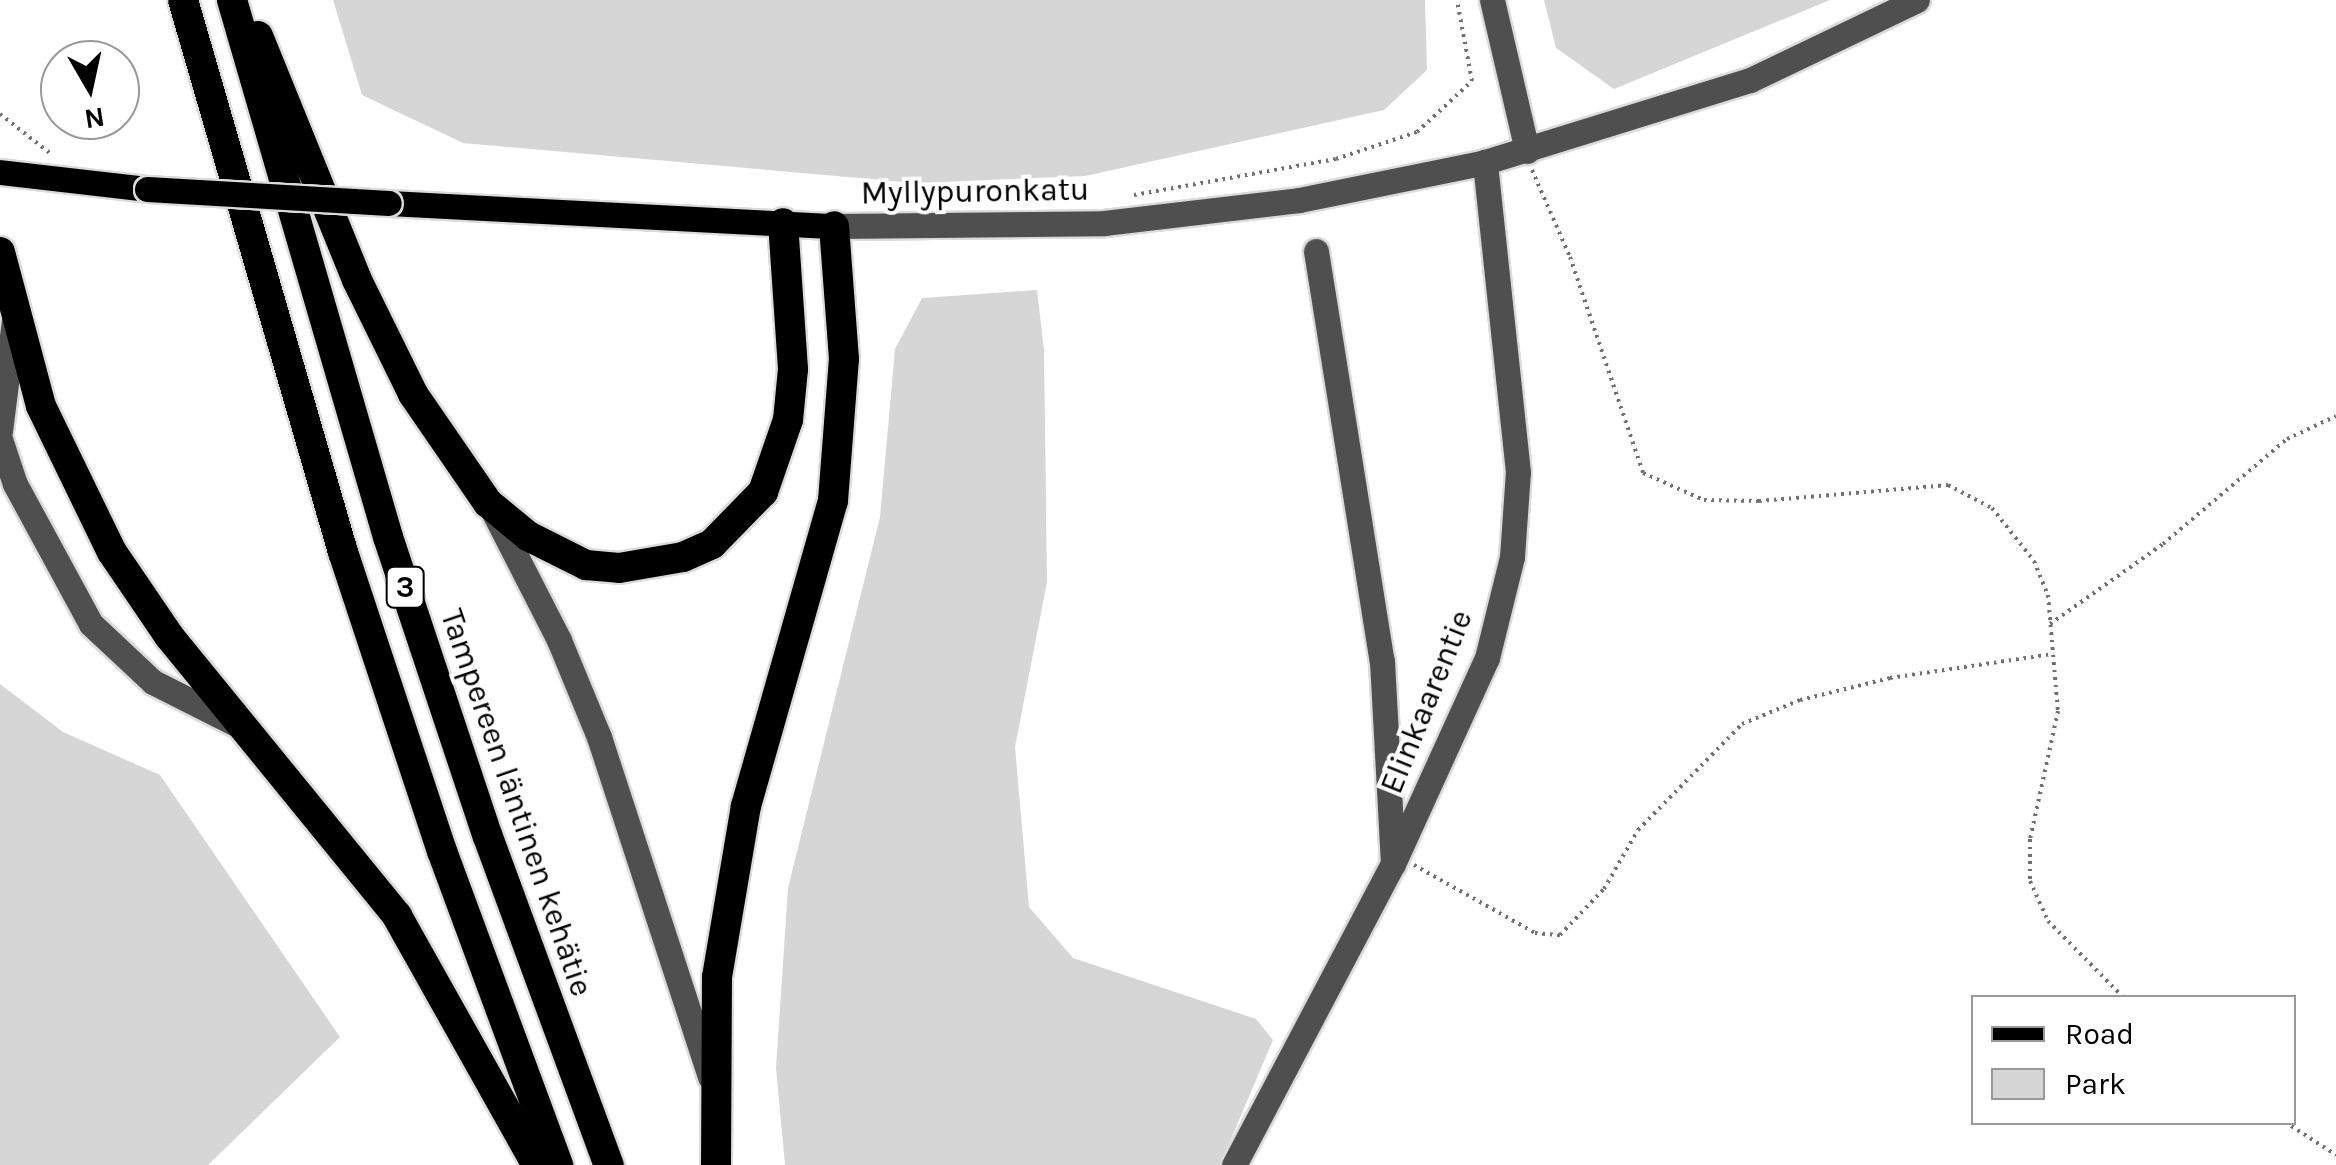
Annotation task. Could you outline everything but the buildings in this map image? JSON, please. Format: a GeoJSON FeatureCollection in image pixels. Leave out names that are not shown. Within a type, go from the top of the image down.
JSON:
{"type":"FeatureCollection","features":[{"type":"Feature","properties":{"kind":"highway","name":"3"},"geometry":{"type":"LineString","coordinates":[[183,0],[342,552],[442,851],[558,1165]]}},
{"type":"Feature","properties":{"kind":"highway","name":"Tampereen läntinen kehätie"},"geometry":{"type":"LineString","coordinates":[[232,0],[388,537],[488,837],[608,1165]]}},
{"type":"Feature","properties":{"kind":"highway"},"geometry":{"type":"LineString","coordinates":[[243,0],[381,333],[413,394],[488,502],[528,536],[576,560],[619,568],[682,557],[740,521],[764,492],[788,420],[793,369],[784,222]]}},
{"type":"Feature","properties":{"kind":"highway"},"geometry":{"type":"LineString","coordinates":[[716,1165],[717,977],[746,806],[834,501],[844,359],[834,226]]}},
{"type":"Feature","properties":{"kind":"highway"},"geometry":{"type":"LineString","coordinates":[[0,252],[14,320],[41,406],[112,552],[168,636],[397,916],[537,1165]]}},
{"type":"Feature","properties":{"kind":"main road","name":"Myllypuronkatu"},"geometry":{"type":"LineString","coordinates":[[0,172],[147,189],[834,226]]}},
{"type":"Feature","properties":{"kind":"street"},"geometry":{"type":"LineString","coordinates":[[1492,0],[1527,151]]}},
{"type":"Feature","properties":{"kind":"street","name":"Myllypuronkatu"},"geometry":{"type":"LineString","coordinates":[[834,226],[1104,223],[1299,200],[1485,162],[1750,80],[1917,0]]}},
{"type":"Feature","properties":{"kind":"street","name":"Elinkaarentie"},"geometry":{"type":"LineString","coordinates":[[1234,1165],[1395,861],[1487,658],[1512,557],[1518,472],[1485,162]]}},
{"type":"Feature","properties":{"kind":"street"},"geometry":{"type":"LineString","coordinates":[[1316,251],[1382,661],[1395,861]]}},
{"type":"Feature","properties":{"kind":"street"},"geometry":{"type":"LineString","coordinates":[[14,320],[0,435],[15,484],[91,624],[152,682],[246,729]]}},
{"type":"Feature","properties":{"kind":"street"},"geometry":{"type":"LineString","coordinates":[[488,502],[559,640],[599,737],[714,1092]]}},
{"type":"Feature","properties":{"kind":"path"},"geometry":{"type":"LineString","coordinates":[[1122,197],[1351,156],[1417,132],[1472,81],[1457,0]]}},
{"type":"Feature","properties":{"kind":"path"},"geometry":{"type":"LineString","coordinates":[[0,114],[63,165]]}},
{"type":"Feature","properties":{"kind":"path"},"geometry":{"type":"LineString","coordinates":[[1527,151],[1643,473],[1704,500],[1759,502],[1948,485],[1992,508],[2034,561],[2050,624],[2058,711],[2030,839],[2030,881],[2048,921],[2121,995]]}},
{"type":"Feature","properties":{"kind":"path"},"geometry":{"type":"LineString","coordinates":[[2050,624],[2164,544],[2288,439],[2336,416]]}},
{"type":"Feature","properties":{"kind":"path"},"geometry":{"type":"LineString","coordinates":[[1395,861],[1447,879],[1535,933],[1560,935],[1604,889],[1638,830],[1742,724],[1800,700],[1890,678],[2053,654]]}},
{"type":"Feature","properties":{"kind":"path"},"geometry":{"type":"LineString","coordinates":[[2290,1125],[2336,1154]]}},
{"type":"Feature","properties":{"kind":"green space"},"geometry":{"type":"Polygon","coordinates":[[[333,0],[1425,0],[1427,70],[1384,110],[1085,176],[916,183],[463,143],[362,95],[333,0]]]}},
{"type":"Feature","properties":{"kind":"green space"},"geometry":{"type":"Polygon","coordinates":[[[1544,0],[1830,0],[1614,89],[1556,48],[1544,0]]]}},
{"type":"Feature","properties":{"kind":"green space"},"geometry":{"type":"Polygon","coordinates":[[[1037,290],[1044,350],[1047,582],[1015,747],[1029,907],[1073,958],[1256,1019],[1273,1040],[1220,1165],[785,1165],[776,1068],[788,888],[880,517],[895,349],[922,298],[1037,290]]]}},
{"type":"Feature","properties":{"kind":"green space"},"geometry":{"type":"Polygon","coordinates":[[[0,684],[63,732],[160,775],[340,1037],[208,1165],[0,1165],[0,684]]]}}]}
